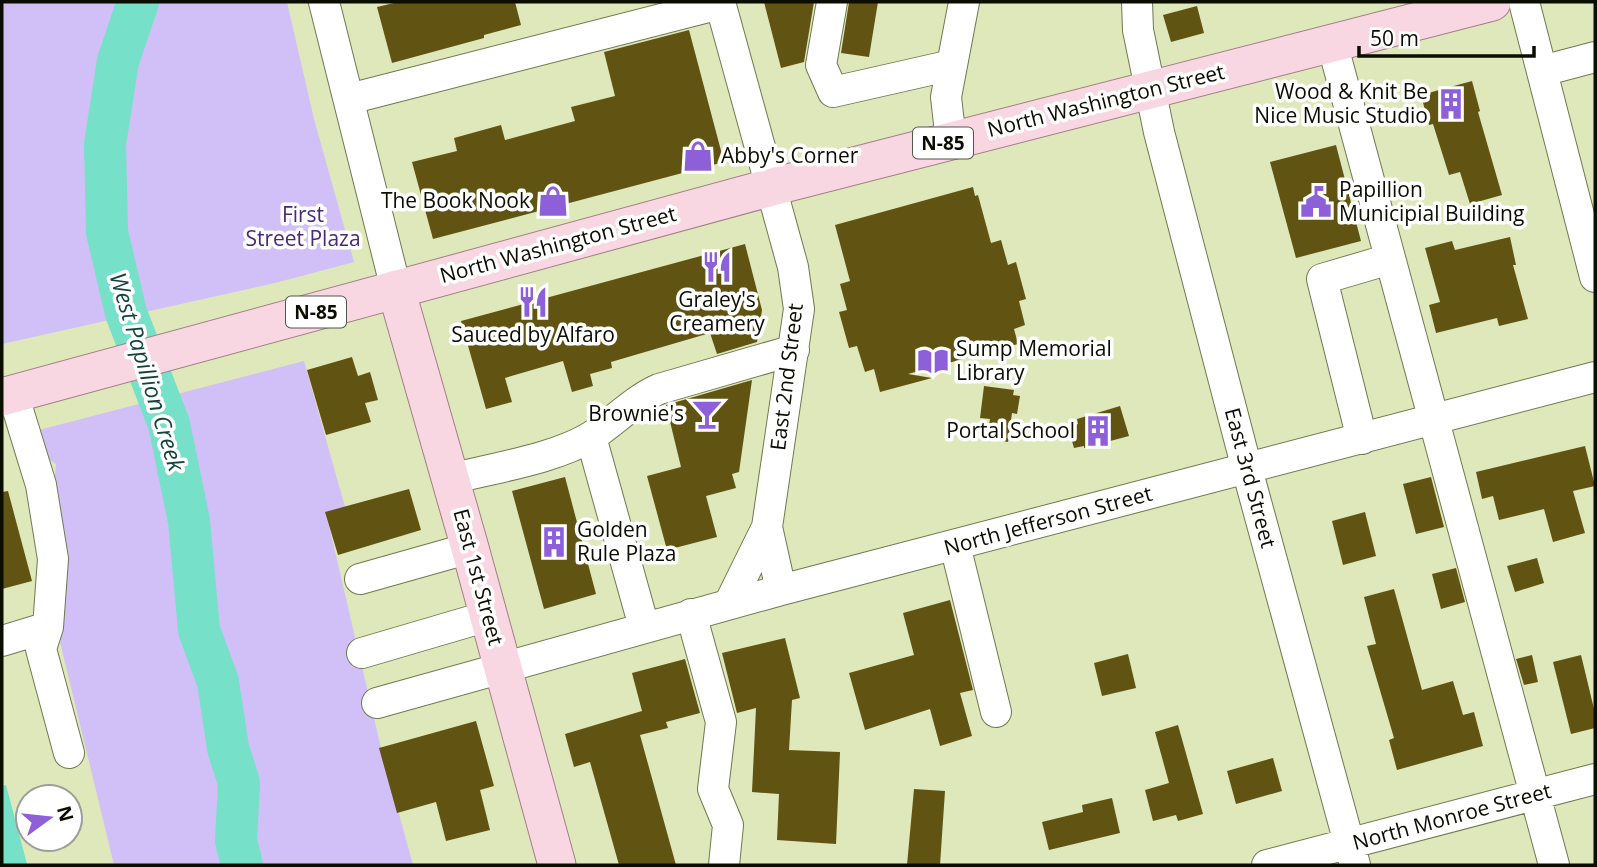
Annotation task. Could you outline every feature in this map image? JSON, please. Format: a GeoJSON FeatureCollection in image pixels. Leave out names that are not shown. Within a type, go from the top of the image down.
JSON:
{"type":"FeatureCollection","features":[{"type":"Feature","properties":{"kind":"main road","name":"North Washington Street"},"geometry":{"type":"LineString","coordinates":[[396,289],[772,187],[1492,2]]}},
{"type":"Feature","properties":{"kind":"main road","name":"N-85"},"geometry":{"type":"LineString","coordinates":[[7,396],[396,289]]}},
{"type":"Feature","properties":{"kind":"main road","name":"East 1st Street"},"geometry":{"type":"LineString","coordinates":[[396,289],[557,865]]}},
{"type":"Feature","properties":{"kind":"street"},"geometry":{"type":"LineString","coordinates":[[324,2],[396,289]]}},
{"type":"Feature","properties":{"kind":"street"},"geometry":{"type":"LineString","coordinates":[[832,2],[821,65],[833,92],[952,65]]}},
{"type":"Feature","properties":{"kind":"street"},"geometry":{"type":"LineString","coordinates":[[951,141],[946,97],[964,2]]}},
{"type":"Feature","properties":{"kind":"street","name":"East 3rd Street"},"geometry":{"type":"LineString","coordinates":[[1137,2],[1138,30],[1149,90],[1247,469],[1352,855]]}},
{"type":"Feature","properties":{"kind":"street"},"geometry":{"type":"LineString","coordinates":[[1524,2],[1595,277]]}},
{"type":"Feature","properties":{"kind":"street"},"geometry":{"type":"LineString","coordinates":[[349,99],[720,3]]}},
{"type":"Feature","properties":{"kind":"street","name":"East 2nd Street"},"geometry":{"type":"LineString","coordinates":[[720,3],[772,187],[797,288],[799,309],[767,527]]}},
{"type":"Feature","properties":{"kind":"street"},"geometry":{"type":"LineString","coordinates":[[1332,43],[1554,865]]}},
{"type":"Feature","properties":{"kind":"street"},"geometry":{"type":"LineString","coordinates":[[1542,71],[1595,57]]}},
{"type":"Feature","properties":{"kind":"street"},"geometry":{"type":"LineString","coordinates":[[1362,439],[1322,279],[1390,260]]}},
{"type":"Feature","properties":{"kind":"street"},"geometry":{"type":"LineString","coordinates":[[450,479],[556,452],[591,437],[646,395],[659,389],[794,350]]}},
{"type":"Feature","properties":{"kind":"street","name":"North Jefferson Street"},"geometry":{"type":"LineString","coordinates":[[377,703],[691,614],[1595,377]]}},
{"type":"Feature","properties":{"kind":"street"},"geometry":{"type":"LineString","coordinates":[[7,396],[41,485],[53,559],[48,627],[41,649],[68,753]]}},
{"type":"Feature","properties":{"kind":"street"},"geometry":{"type":"LineString","coordinates":[[591,437],[644,627]]}},
{"type":"Feature","properties":{"kind":"street"},"geometry":{"type":"LineString","coordinates":[[767,527],[781,590]]}},
{"type":"Feature","properties":{"kind":"street"},"geometry":{"type":"LineString","coordinates":[[729,604],[767,527]]}},
{"type":"Feature","properties":{"kind":"street"},"geometry":{"type":"LineString","coordinates":[[954,545],[996,712]]}},
{"type":"Feature","properties":{"kind":"street"},"geometry":{"type":"LineString","coordinates":[[360,579],[470,548]]}},
{"type":"Feature","properties":{"kind":"street"},"geometry":{"type":"LineString","coordinates":[[691,614],[721,722],[713,789],[728,825],[724,865]]}},
{"type":"Feature","properties":{"kind":"street"},"geometry":{"type":"LineString","coordinates":[[362,653],[488,616]]}},
{"type":"Feature","properties":{"kind":"street"},"geometry":{"type":"LineString","coordinates":[[2,641],[48,627]]}},
{"type":"Feature","properties":{"kind":"street","name":"North Monroe Street"},"geometry":{"type":"LineString","coordinates":[[1267,865],[1352,855],[1536,795],[1595,779]]}},
{"type":"Feature","properties":{"kind":"green space","name":"First Street Plaza"},"geometry":{"type":"Polygon","coordinates":[[[2,2],[287,2],[314,119],[354,262],[275,283],[2,344],[2,2]]]}},
{"type":"Feature","properties":{"kind":"green space"},"geometry":{"type":"Polygon","coordinates":[[[304,361],[345,507],[326,513],[381,748],[413,865],[114,865],[46,584],[56,464],[47,458],[39,430],[304,361]]]}},
{"type":"Feature","properties":{"kind":"water"},"geometry":{"type":"Polygon","coordinates":[[[6,785],[14,815],[14,853],[24,853],[27,864],[2,865],[2,786],[6,785]]]}},
{"type":"Feature","properties":{"kind":"building"},"geometry":{"type":"Polygon","coordinates":[[[398,2],[515,2],[521,25],[392,63],[377,7],[398,2]]]}},
{"type":"Feature","properties":{"kind":"building"},"geometry":{"type":"Polygon","coordinates":[[[764,2],[814,2],[804,62],[781,68],[764,2]]]}},
{"type":"Feature","properties":{"kind":"building"},"geometry":{"type":"Polygon","coordinates":[[[849,2],[878,2],[869,57],[841,53],[849,2]]]}},
{"type":"Feature","properties":{"kind":"building"},"geometry":{"type":"Polygon","coordinates":[[[1197,6],[1204,33],[1171,42],[1163,15],[1197,6]]]}},
{"type":"Feature","properties":{"kind":"building"},"geometry":{"type":"Polygon","coordinates":[[[689,30],[724,162],[433,239],[412,162],[457,151],[454,138],[501,125],[505,140],[575,121],[571,107],[615,96],[604,52],[689,30]]]}},
{"type":"Feature","properties":{"kind":"building"},"geometry":{"type":"Polygon","coordinates":[[[1472,81],[1502,195],[1470,204],[1460,172],[1449,175],[1433,124],[1429,125],[1421,95],[1472,81]]]}},
{"type":"Feature","properties":{"kind":"building","name":"Papillion Municipial Building"},"geometry":{"type":"Polygon","coordinates":[[[1336,145],[1361,241],[1296,258],[1270,162],[1336,145]]]}},
{"type":"Feature","properties":{"kind":"building"},"geometry":{"type":"Polygon","coordinates":[[[973,187],[975,196],[978,195],[991,243],[1001,240],[1008,265],[1016,262],[1026,299],[1019,301],[1025,325],[1014,329],[1018,344],[908,374],[932,378],[880,392],[874,369],[865,372],[857,346],[849,348],[839,312],[847,310],[840,284],[850,281],[835,225],[973,187]]]}},
{"type":"Feature","properties":{"kind":"building"},"geometry":{"type":"Polygon","coordinates":[[[1510,237],[1516,265],[1513,265],[1528,319],[1499,326],[1497,318],[1436,333],[1429,305],[1440,302],[1425,248],[1452,241],[1455,250],[1510,237]]]}},
{"type":"Feature","properties":{"kind":"building"},"geometry":{"type":"Polygon","coordinates":[[[745,244],[762,310],[757,342],[717,354],[710,333],[611,362],[612,368],[590,374],[593,386],[572,392],[563,361],[505,378],[512,402],[486,409],[461,321],[745,244]]]}},
{"type":"Feature","properties":{"kind":"building"},"geometry":{"type":"Polygon","coordinates":[[[352,357],[358,376],[370,372],[378,400],[365,403],[371,422],[326,435],[307,370],[352,357]]]}},
{"type":"Feature","properties":{"kind":"building"},"geometry":{"type":"Polygon","coordinates":[[[752,380],[739,472],[732,474],[736,488],[706,496],[717,537],[667,550],[647,476],[681,467],[666,405],[752,380]]]}},
{"type":"Feature","properties":{"kind":"building"},"geometry":{"type":"Polygon","coordinates":[[[984,386],[1014,390],[1013,395],[1020,396],[1017,414],[1012,413],[1008,442],[987,438],[990,419],[980,418],[984,386]]]}},
{"type":"Feature","properties":{"kind":"building","name":"Portal School"},"geometry":{"type":"Polygon","coordinates":[[[1120,406],[1129,436],[1084,448],[1074,448],[1068,427],[1078,424],[1077,419],[1120,406]]]}},
{"type":"Feature","properties":{"kind":"building"},"geometry":{"type":"Polygon","coordinates":[[[1585,446],[1595,486],[1573,491],[1585,533],[1553,542],[1544,509],[1499,520],[1493,496],[1482,499],[1476,472],[1585,446]]]}},
{"type":"Feature","properties":{"kind":"building","name":"Golden Rule Plaza"},"geometry":{"type":"Polygon","coordinates":[[[565,477],[596,594],[544,609],[512,491],[565,477]]]}},
{"type":"Feature","properties":{"kind":"building"},"geometry":{"type":"Polygon","coordinates":[[[1431,477],[1444,527],[1416,534],[1403,484],[1431,477]]]}},
{"type":"Feature","properties":{"kind":"building"},"geometry":{"type":"Polygon","coordinates":[[[409,489],[421,530],[338,555],[325,512],[409,489]]]}},
{"type":"Feature","properties":{"kind":"building"},"geometry":{"type":"Polygon","coordinates":[[[8,491],[32,581],[2,589],[2,492],[8,491]]]}},
{"type":"Feature","properties":{"kind":"building"},"geometry":{"type":"Polygon","coordinates":[[[1365,512],[1376,556],[1343,565],[1332,521],[1365,512]]]}},
{"type":"Feature","properties":{"kind":"building"},"geometry":{"type":"Polygon","coordinates":[[[1537,558],[1544,583],[1515,592],[1507,566],[1537,558]]]}},
{"type":"Feature","properties":{"kind":"building"},"geometry":{"type":"Polygon","coordinates":[[[1456,568],[1465,602],[1441,609],[1432,574],[1456,568]]]}},
{"type":"Feature","properties":{"kind":"building"},"geometry":{"type":"Polygon","coordinates":[[[1394,589],[1422,690],[1453,681],[1463,715],[1474,712],[1483,746],[1397,770],[1389,740],[1394,738],[1367,646],[1376,644],[1364,597],[1394,589]]]}},
{"type":"Feature","properties":{"kind":"building"},"geometry":{"type":"Polygon","coordinates":[[[950,600],[973,690],[960,693],[972,736],[940,746],[930,709],[865,730],[849,673],[914,655],[903,613],[950,600]]]}},
{"type":"Feature","properties":{"kind":"building"},"geometry":{"type":"Polygon","coordinates":[[[785,638],[800,698],[792,700],[789,750],[840,752],[836,844],[777,840],[779,794],[752,792],[756,708],[737,713],[722,653],[785,638]]]}},
{"type":"Feature","properties":{"kind":"building"},"geometry":{"type":"Polygon","coordinates":[[[1128,654],[1136,688],[1102,696],[1094,663],[1128,654]]]}},
{"type":"Feature","properties":{"kind":"building"},"geometry":{"type":"Polygon","coordinates":[[[1532,655],[1538,682],[1524,685],[1516,659],[1532,655]]]}},
{"type":"Feature","properties":{"kind":"building"},"geometry":{"type":"Polygon","coordinates":[[[1581,655],[1595,713],[1595,728],[1571,734],[1553,662],[1581,655]]]}},
{"type":"Feature","properties":{"kind":"building"},"geometry":{"type":"Polygon","coordinates":[[[685,659],[700,713],[666,722],[668,728],[640,735],[676,865],[619,865],[590,762],[574,767],[565,734],[642,711],[632,673],[685,659]]]}},
{"type":"Feature","properties":{"kind":"building"},"geometry":{"type":"Polygon","coordinates":[[[476,721],[494,786],[480,790],[490,830],[446,841],[436,802],[397,813],[379,748],[476,721]]]}},
{"type":"Feature","properties":{"kind":"building"},"geometry":{"type":"Polygon","coordinates":[[[1178,725],[1203,814],[1178,821],[1176,815],[1153,821],[1145,790],[1169,783],[1155,732],[1178,725]]]}},
{"type":"Feature","properties":{"kind":"building"},"geometry":{"type":"Polygon","coordinates":[[[1273,758],[1282,791],[1236,804],[1227,771],[1273,758]]]}},
{"type":"Feature","properties":{"kind":"building"},"geometry":{"type":"Polygon","coordinates":[[[914,789],[945,791],[940,865],[907,865],[914,789]]]}},
{"type":"Feature","properties":{"kind":"building"},"geometry":{"type":"Polygon","coordinates":[[[1112,798],[1120,833],[1049,850],[1042,822],[1083,812],[1082,805],[1112,798]]]}},
{"type":"Feature","properties":{"kind":"waterway","name":"West Papillion Creek"},"geometry":{"type":"LineString","coordinates":[[138,2],[118,61],[105,144],[107,232],[126,313],[169,424],[189,521],[199,630],[218,682],[228,748],[239,783],[236,841],[242,865]]}},
{"type":"Feature","properties":{"kind":"place","name":"Wood & Knit Be Nice Music Studio"},"geometry":{"type":"Point","coordinates":[1451,104]}},
{"type":"Feature","properties":{"kind":"place","name":"Abby's Corner"},"geometry":{"type":"Point","coordinates":[698,156]}},
{"type":"Feature","properties":{"kind":"place","name":"The Book Nook"},"geometry":{"type":"Point","coordinates":[553,201]}},
{"type":"Feature","properties":{"kind":"place","name":"Papillion Municipial Building"},"geometry":{"type":"Point","coordinates":[1316,202]}},
{"type":"Feature","properties":{"kind":"place","name":"Graley's Creamery"},"geometry":{"type":"Point","coordinates":[717,267]}},
{"type":"Feature","properties":{"kind":"place","name":"Sauced by Alfaro"},"geometry":{"type":"Point","coordinates":[533,302]}},
{"type":"Feature","properties":{"kind":"place","name":"Sump Memorial Library"},"geometry":{"type":"Point","coordinates":[933,361]}},
{"type":"Feature","properties":{"kind":"place","name":"Brownie's"},"geometry":{"type":"Point","coordinates":[707,414]}},
{"type":"Feature","properties":{"kind":"place","name":"Portal School"},"geometry":{"type":"Point","coordinates":[1098,431]}},
{"type":"Feature","properties":{"kind":"place","name":"Golden Rule Plaza"},"geometry":{"type":"Point","coordinates":[554,542]}}]}
